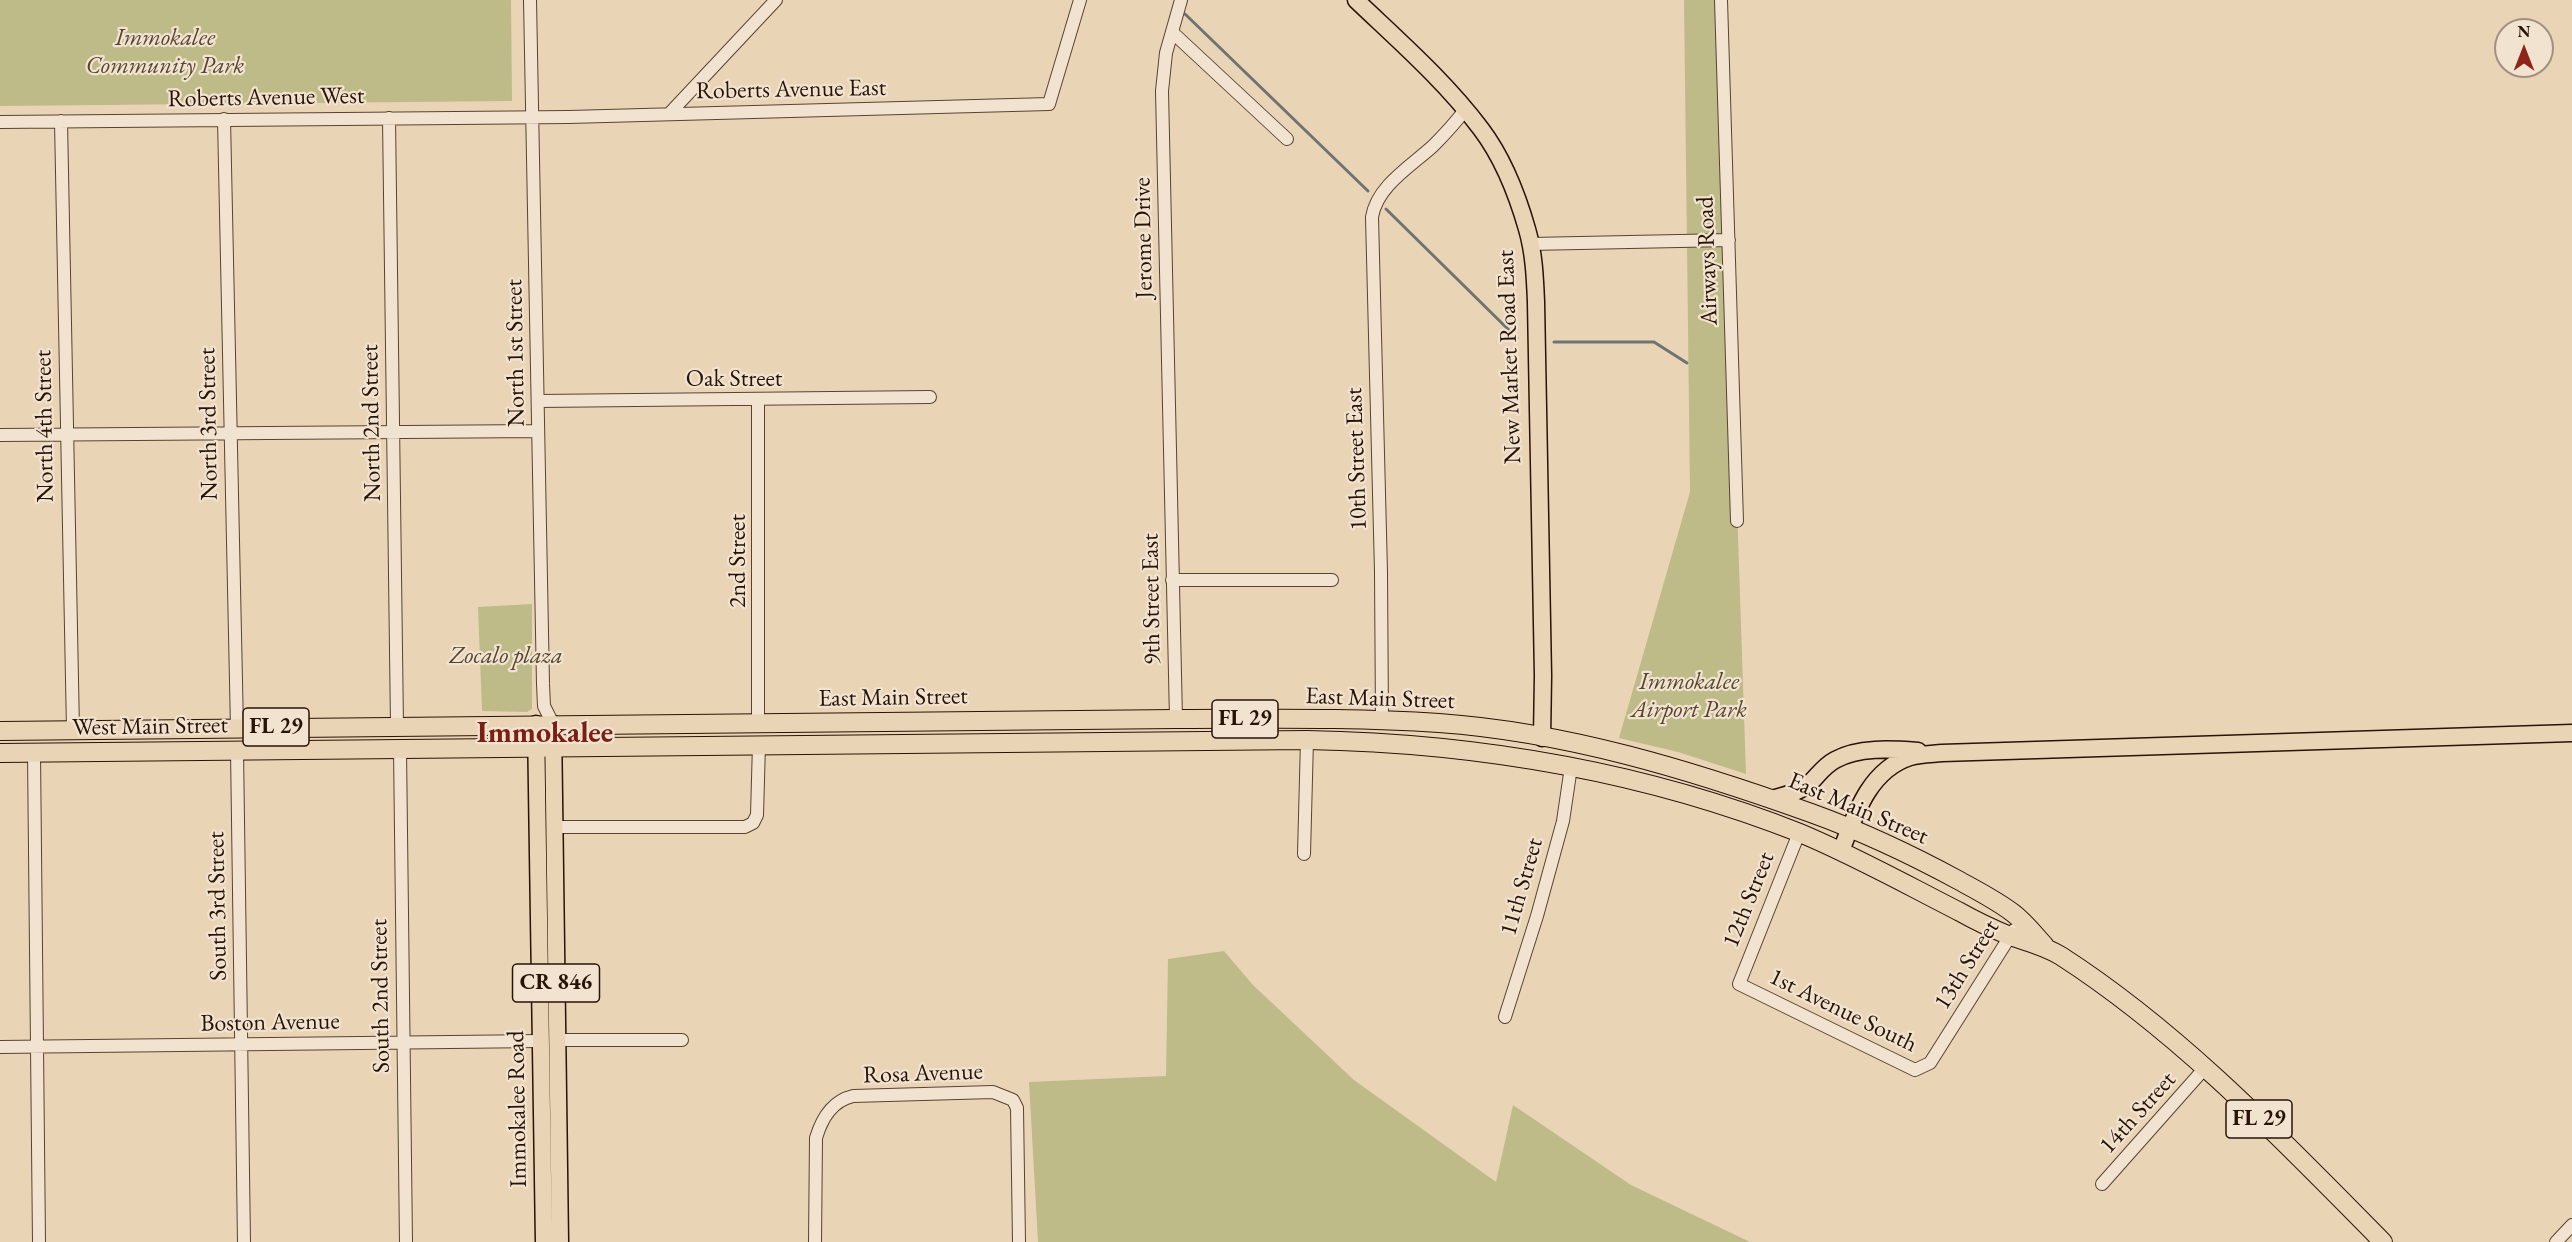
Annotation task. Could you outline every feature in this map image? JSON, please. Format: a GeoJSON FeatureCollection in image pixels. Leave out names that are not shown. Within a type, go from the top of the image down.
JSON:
{"type":"FeatureCollection","features":[{"type":"Feature","properties":{"kind":"highway","name":"East Main Street"},"geometry":{"type":"LineString","coordinates":[[544,724],[1176,719],[1382,720],[1441,723],[1542,738],[1661,764],[1772,799],[1850,827],[1917,857],[1974,889],[2015,928]]}},
{"type":"Feature","properties":{"kind":"highway"},"geometry":{"type":"LineString","coordinates":[[1175,740],[1176,719]]}},
{"type":"Feature","properties":{"kind":"highway"},"geometry":{"type":"LineString","coordinates":[[758,723],[759,744]]}},
{"type":"Feature","properties":{"kind":"highway","name":"West Main Street"},"geometry":{"type":"LineString","coordinates":[[0,731],[544,724]]}},
{"type":"Feature","properties":{"kind":"highway"},"geometry":{"type":"LineString","coordinates":[[237,728],[237,750]]}},
{"type":"Feature","properties":{"kind":"highway"},"geometry":{"type":"LineString","coordinates":[[1538,761],[1542,738]]}},
{"type":"Feature","properties":{"kind":"highway","name":"East Main Street"},"geometry":{"type":"LineString","coordinates":[[544,747],[1175,740],[1402,743],[1571,767],[1687,796],[1799,833],[2015,928],[2127,1004],[2204,1069],[2258,1118],[2383,1242]]}},
{"type":"Feature","properties":{"kind":"highway","name":"West Main Street"},"geometry":{"type":"LineString","coordinates":[[0,753],[544,747]]}},
{"type":"Feature","properties":{"kind":"main road","name":"New Market Road East"},"geometry":{"type":"LineString","coordinates":[[1356,0],[1448,91],[1482,130],[1516,194],[1530,244],[1536,302],[1543,676],[1542,738]]}},
{"type":"Feature","properties":{"kind":"main road","name":"Immokalee Road"},"geometry":{"type":"LineString","coordinates":[[544,724],[549,1041],[544,1242]]}},
{"type":"Feature","properties":{"kind":"main road"},"geometry":{"type":"LineString","coordinates":[[33,753],[46,739],[115,736],[138,729]]}},
{"type":"Feature","properties":{"kind":"main road"},"geometry":{"type":"LineString","coordinates":[[1772,799],[1802,789],[1834,760],[1856,752],[1942,753],[2572,733]]}},
{"type":"Feature","properties":{"kind":"main road","name":"Immokalee Road"},"geometry":{"type":"LineString","coordinates":[[544,747],[554,827],[547,892]]}},
{"type":"Feature","properties":{"kind":"main road"},"geometry":{"type":"LineString","coordinates":[[1841,851],[1864,796],[1876,780],[1888,769],[1912,757],[1942,753]]}},
{"type":"Feature","properties":{"kind":"main road","name":"Immokalee Road"},"geometry":{"type":"LineString","coordinates":[[549,1041],[560,1242]]}},
{"type":"Feature","properties":{"kind":"street","name":"North 1st Street"},"geometry":{"type":"LineString","coordinates":[[530,0],[544,724]]}},
{"type":"Feature","properties":{"kind":"street"},"geometry":{"type":"LineString","coordinates":[[669,114],[776,0]]}},
{"type":"Feature","properties":{"kind":"street","name":"Roberts Avenue East"},"geometry":{"type":"LineString","coordinates":[[533,117],[1049,104],[1080,0]]}},
{"type":"Feature","properties":{"kind":"street","name":"Jerome Drive"},"geometry":{"type":"LineString","coordinates":[[1170,477],[1162,91],[1166,53],[1181,0]]}},
{"type":"Feature","properties":{"kind":"street","name":"Airways Road"},"geometry":{"type":"LineString","coordinates":[[1720,0],[1737,521]]}},
{"type":"Feature","properties":{"kind":"street"},"geometry":{"type":"LineString","coordinates":[[1172,32],[1287,139]]}},
{"type":"Feature","properties":{"kind":"street","name":"10th Street East"},"geometry":{"type":"LineString","coordinates":[[1382,720],[1382,583],[1372,217],[1378,199],[1465,110]]}},
{"type":"Feature","properties":{"kind":"street","name":"Roberts Avenue West"},"geometry":{"type":"LineString","coordinates":[[0,122],[533,117]]}},
{"type":"Feature","properties":{"kind":"street","name":"North 2nd Street"},"geometry":{"type":"LineString","coordinates":[[388,118],[397,726]]}},
{"type":"Feature","properties":{"kind":"street","name":"North 3rd Street"},"geometry":{"type":"LineString","coordinates":[[224,119],[237,728]]}},
{"type":"Feature","properties":{"kind":"street","name":"North 4th Street"},"geometry":{"type":"LineString","coordinates":[[61,121],[73,730]]}},
{"type":"Feature","properties":{"kind":"street"},"geometry":{"type":"LineString","coordinates":[[1530,244],[1729,240]]}},
{"type":"Feature","properties":{"kind":"street","name":"Oak Street"},"geometry":{"type":"LineString","coordinates":[[538,401],[930,397]]}},
{"type":"Feature","properties":{"kind":"street","name":"2nd Street"},"geometry":{"type":"LineString","coordinates":[[758,400],[758,723]]}},
{"type":"Feature","properties":{"kind":"street"},"geometry":{"type":"LineString","coordinates":[[0,435],[538,431]]}},
{"type":"Feature","properties":{"kind":"street","name":"9th Street East"},"geometry":{"type":"LineString","coordinates":[[1170,477],[1176,719]]}},
{"type":"Feature","properties":{"kind":"street"},"geometry":{"type":"LineString","coordinates":[[1172,580],[1332,580]]}},
{"type":"Feature","properties":{"kind":"street"},"geometry":{"type":"LineString","coordinates":[[1304,854],[1306,740]]}},
{"type":"Feature","properties":{"kind":"street"},"geometry":{"type":"LineString","coordinates":[[554,827],[745,827],[753,823],[757,815],[759,744]]}},
{"type":"Feature","properties":{"kind":"street","name":"South 2nd Street"},"geometry":{"type":"LineString","coordinates":[[400,749],[406,1242]]}},
{"type":"Feature","properties":{"kind":"street","name":"South 3rd Street"},"geometry":{"type":"LineString","coordinates":[[237,750],[244,1242]]}},
{"type":"Feature","properties":{"kind":"street"},"geometry":{"type":"LineString","coordinates":[[33,753],[39,1242]]}},
{"type":"Feature","properties":{"kind":"street","name":"11th Street"},"geometry":{"type":"LineString","coordinates":[[1505,1017],[1537,916],[1563,821],[1571,767]]}},
{"type":"Feature","properties":{"kind":"street","name":"12th Street"},"geometry":{"type":"LineString","coordinates":[[1738,984],[1799,833]]}},
{"type":"Feature","properties":{"kind":"street","name":"13th Street"},"geometry":{"type":"LineString","coordinates":[[1930,1063],[2015,928]]}},
{"type":"Feature","properties":{"kind":"street","name":"1st Avenue South"},"geometry":{"type":"LineString","coordinates":[[1738,984],[1915,1070],[1930,1063]]}},
{"type":"Feature","properties":{"kind":"street","name":"Boston Avenue"},"geometry":{"type":"LineString","coordinates":[[0,1047],[682,1040]]}},
{"type":"Feature","properties":{"kind":"street","name":"14th Street"},"geometry":{"type":"LineString","coordinates":[[2102,1184],[2204,1069]]}},
{"type":"Feature","properties":{"kind":"street","name":"Rosa Avenue"},"geometry":{"type":"LineString","coordinates":[[815,1242],[816,1138],[820,1122],[830,1108],[845,1098],[854,1096],[993,1092],[1012,1100],[1017,1108],[1018,1242]]}},
{"type":"Feature","properties":{"kind":"street"},"geometry":{"type":"LineString","coordinates":[[2556,1242],[2572,1225]]}},
{"type":"Feature","properties":{"kind":"green space","name":"Immokalee Community Park"},"geometry":{"type":"Polygon","coordinates":[[[0,0],[511,0],[512,101],[0,106],[0,0]]]}},
{"type":"Feature","properties":{"kind":"green space","name":"Immokalee Airport Park"},"geometry":{"type":"Polygon","coordinates":[[[1684,0],[1720,0],[1746,774],[1678,752],[1619,738],[1690,492],[1684,0]]]}},
{"type":"Feature","properties":{"kind":"green space","name":"Zocalo plaza"},"geometry":{"type":"Polygon","coordinates":[[[532,604],[532,709],[527,712],[482,711],[478,607],[532,604]]]}},
{"type":"Feature","properties":{"kind":"green space"},"geometry":{"type":"Polygon","coordinates":[[[1224,951],[1253,985],[1354,1080],[1496,1182],[1513,1105],[1631,1185],[1750,1242],[1038,1242],[1029,1082],[1166,1076],[1168,959],[1224,951]]]}},
{"type":"Feature","properties":{"kind":"waterway"},"geometry":{"type":"LineString","coordinates":[[1185,14],[1368,191]]}},
{"type":"Feature","properties":{"kind":"waterway"},"geometry":{"type":"LineString","coordinates":[[1386,209],[1517,338]]}},
{"type":"Feature","properties":{"kind":"waterway"},"geometry":{"type":"LineString","coordinates":[[1554,342],[1654,342],[1687,363]]}},
{"type":"Feature","properties":{"kind":"district","name":"Immokalee"},"geometry":{"type":"Point","coordinates":[545,734]}}]}
